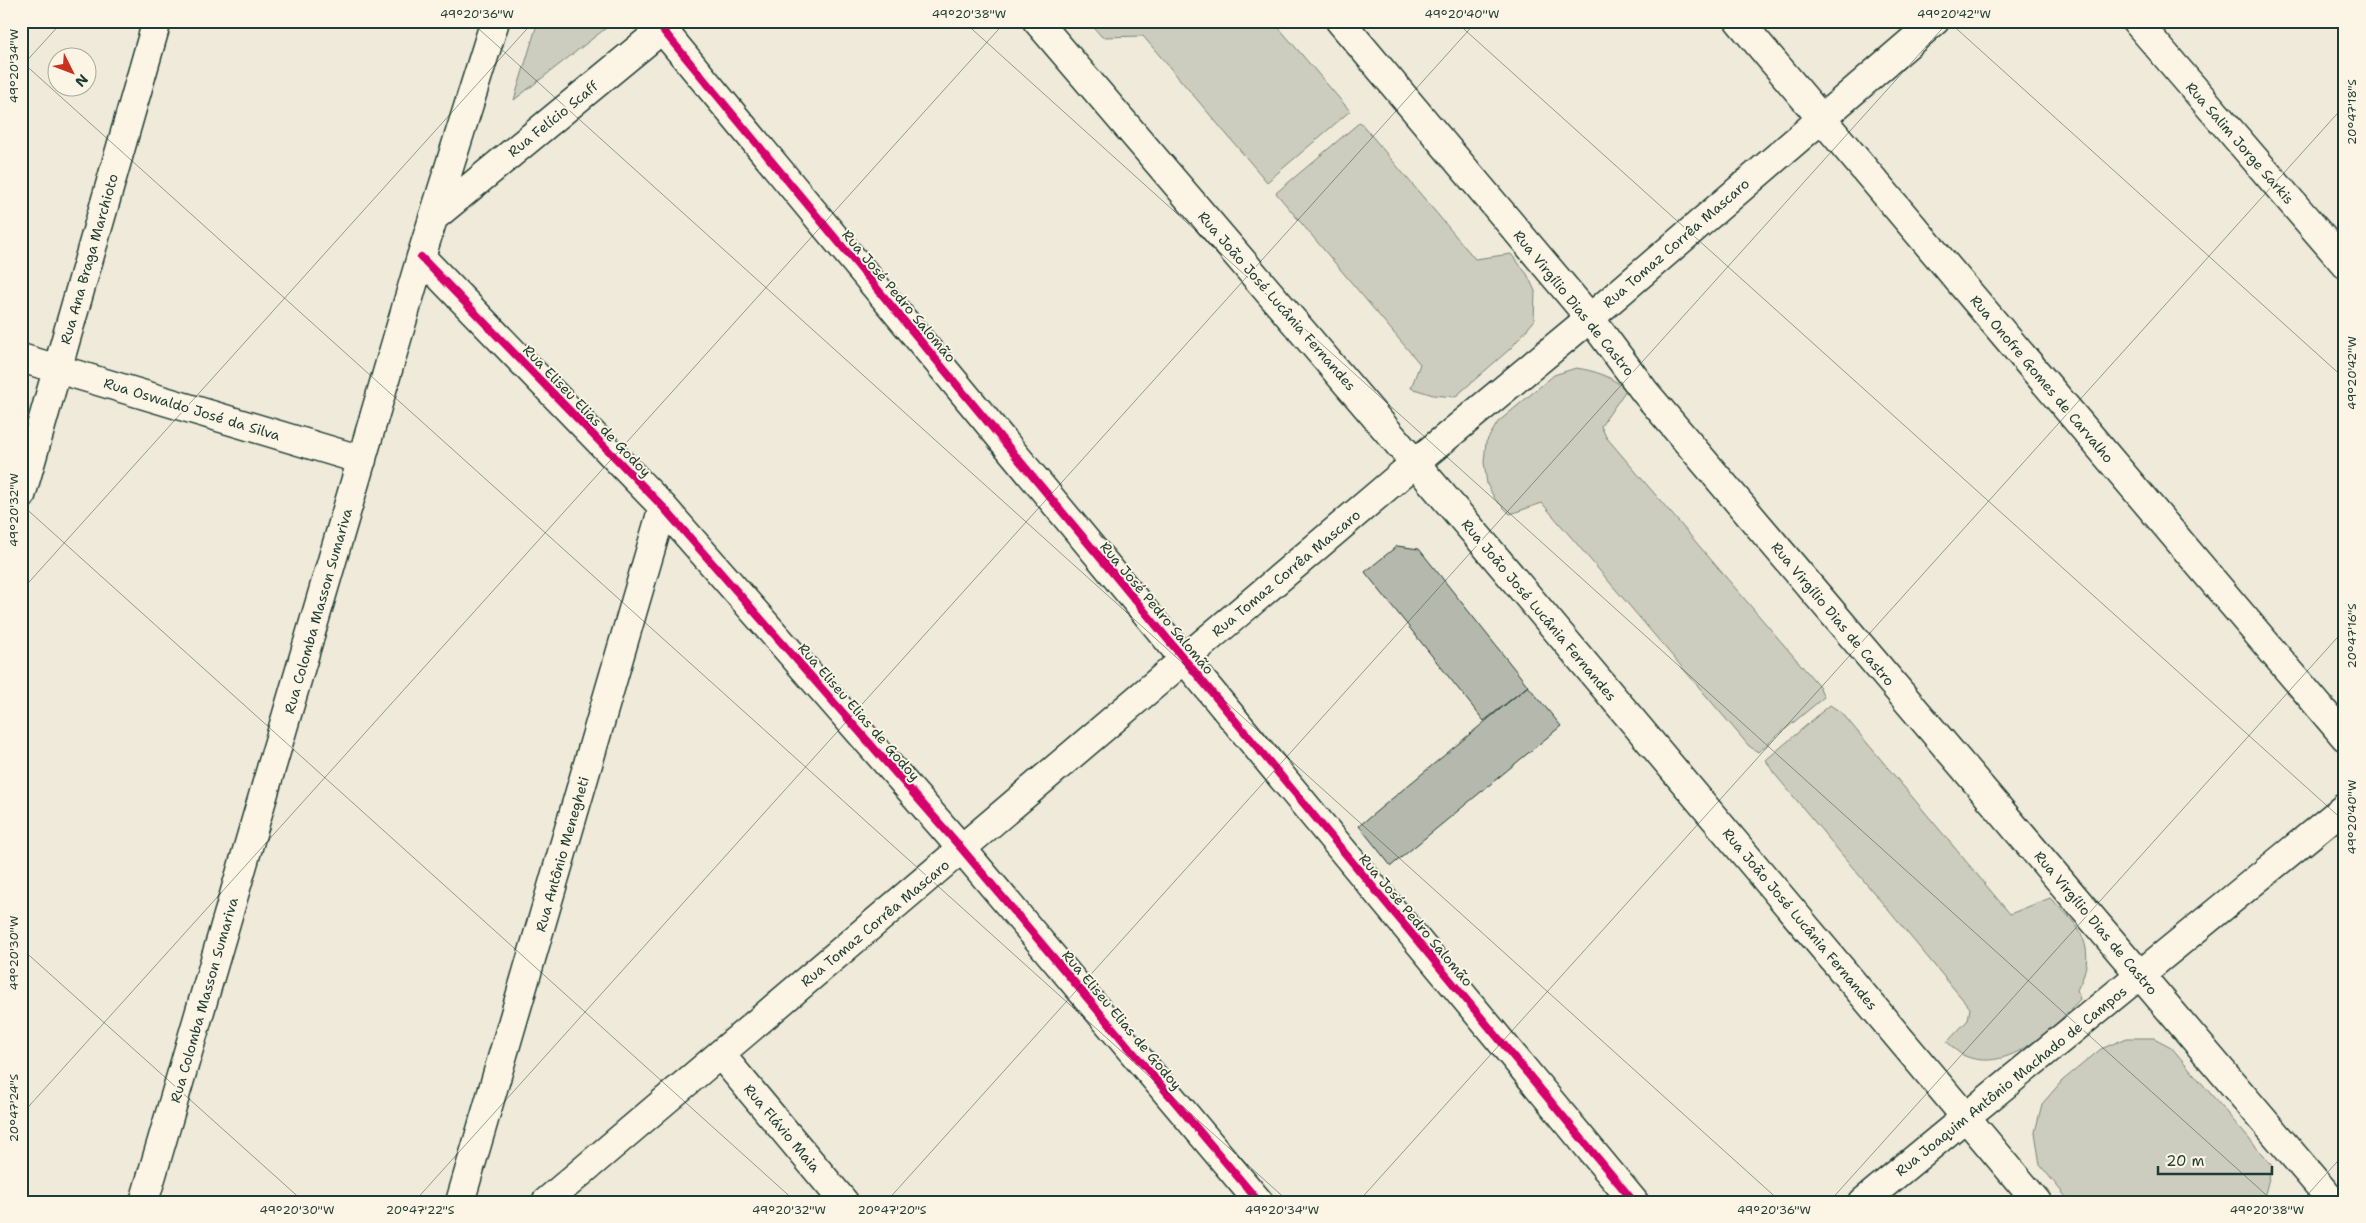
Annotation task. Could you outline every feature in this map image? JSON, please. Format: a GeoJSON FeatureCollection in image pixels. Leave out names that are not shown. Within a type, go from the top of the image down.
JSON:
{"type":"FeatureCollection","features":[{"type":"Feature","properties":{"kind":"street","name":"Rua Ana Braga Marchioto"},"geometry":{"type":"LineString","coordinates":[[21,496],[157,21]]}},
{"type":"Feature","properties":{"kind":"street","name":"Rua Colomba Masson Sumariva"},"geometry":{"type":"LineString","coordinates":[[144,1202],[421,257],[495,21]]}},
{"type":"Feature","properties":{"kind":"street","name":"Rua João José Lucânia Fernandes"},"geometry":{"type":"LineString","coordinates":[[1037,21],[1415,463],[1967,1116],[2037,1202]]}},
{"type":"Feature","properties":{"kind":"street","name":"Rua Virgílio Dias de Castro"},"geometry":{"type":"LineString","coordinates":[[1340,21],[1590,318],[1652,400],[2332,1202]]}},
{"type":"Feature","properties":{"kind":"street","name":"Rua Onofre Gomes de Carvalho"},"geometry":{"type":"LineString","coordinates":[[1739,21],[2345,737]]}},
{"type":"Feature","properties":{"kind":"street","name":"Rua Tomaz Corrêa Mascaro"},"geometry":{"type":"LineString","coordinates":[[546,1202],[1415,463],[1590,318],[1935,21]]}},
{"type":"Feature","properties":{"kind":"street","name":"Rua Salim Jorge Sarkis"},"geometry":{"type":"LineString","coordinates":[[2136,21],[2345,264]]}},
{"type":"Feature","properties":{"kind":"street","name":"Rua Felício Scaff"},"geometry":{"type":"LineString","coordinates":[[433,218],[667,25]]}},
{"type":"Feature","properties":{"kind":"street","name":"Rua José Pedro Salomão"},"geometry":{"type":"LineString","coordinates":[[667,25],[1184,660],[1634,1202]]}},
{"type":"Feature","properties":{"kind":"street","name":"Rua Eliseu Elias de Godoy"},"geometry":{"type":"LineString","coordinates":[[421,257],[663,507],[962,848],[1258,1202]]}},
{"type":"Feature","properties":{"kind":"street","name":"Rua Oswaldo José da Silva"},"geometry":{"type":"LineString","coordinates":[[21,358],[362,460]]}},
{"type":"Feature","properties":{"kind":"street","name":"Rua Antônio Menegheti"},"geometry":{"type":"LineString","coordinates":[[466,1198],[663,507]]}},
{"type":"Feature","properties":{"kind":"street","name":"Rua Joaquim Antônio Machado de Campos"},"geometry":{"type":"LineString","coordinates":[[1863,1202],[2345,807]]}},
{"type":"Feature","properties":{"kind":"street","name":"Rua Flávio Maia"},"geometry":{"type":"LineString","coordinates":[[720,1054],[844,1202]]}},
{"type":"Feature","properties":{"kind":"shaded area"},"geometry":{"type":"Polygon","coordinates":[[[538,21],[615,21],[514,100],[538,21]]]}},
{"type":"Feature","properties":{"kind":"shaded area"},"geometry":{"type":"Polygon","coordinates":[[[1088,21],[1273,21],[1350,111],[1267,182],[1143,36],[1102,37],[1088,21]]]}},
{"type":"Feature","properties":{"kind":"shaded area"},"geometry":{"type":"Polygon","coordinates":[[[1360,122],[1475,259],[1511,254],[1527,274],[1535,291],[1534,321],[1511,348],[1455,397],[1433,395],[1411,388],[1420,364],[1276,193],[1360,122]]]}},
{"type":"Feature","properties":{"kind":"shaded area"},"geometry":{"type":"Polygon","coordinates":[[[1576,368],[1603,375],[1615,381],[1626,390],[1601,426],[1606,437],[1819,686],[1824,697],[1758,752],[1749,746],[1542,503],[1510,514],[1495,499],[1487,484],[1484,462],[1486,442],[1498,422],[1554,375],[1576,368]]]}},
{"type":"Feature","properties":{"kind":"shaded area"},"geometry":{"type":"Polygon","coordinates":[[[1830,705],[1842,713],[2010,914],[2050,898],[2078,929],[2086,950],[2086,962],[2077,990],[2080,999],[2044,1035],[2014,1054],[1998,1059],[1982,1060],[1963,1055],[1947,1042],[1968,1020],[1970,1008],[1773,772],[1766,760],[1830,705]]]}},
{"type":"Feature","properties":{"kind":"shaded area"},"geometry":{"type":"Polygon","coordinates":[[[2127,1038],[2154,1038],[2171,1047],[2272,1166],[2263,1202],[2070,1202],[2040,1165],[2035,1132],[2042,1104],[2062,1081],[2101,1049],[2127,1038]]]}},
{"type":"Feature","properties":{"kind":"building"},"geometry":{"type":"Polygon","coordinates":[[[1397,546],[1419,549],[1528,686],[1484,721],[1365,572],[1397,546]]]}},
{"type":"Feature","properties":{"kind":"building"},"geometry":{"type":"Polygon","coordinates":[[[1528,686],[1561,726],[1391,866],[1359,826],[1528,686]]]}},
{"type":"Feature","properties":{"kind":"cycle path"},"geometry":{"type":"LineString","coordinates":[[662,29],[1634,1202]]}},
{"type":"Feature","properties":{"kind":"cycle path"},"geometry":{"type":"LineString","coordinates":[[421,257],[663,507],[962,849],[1259,1202]]}}]}
